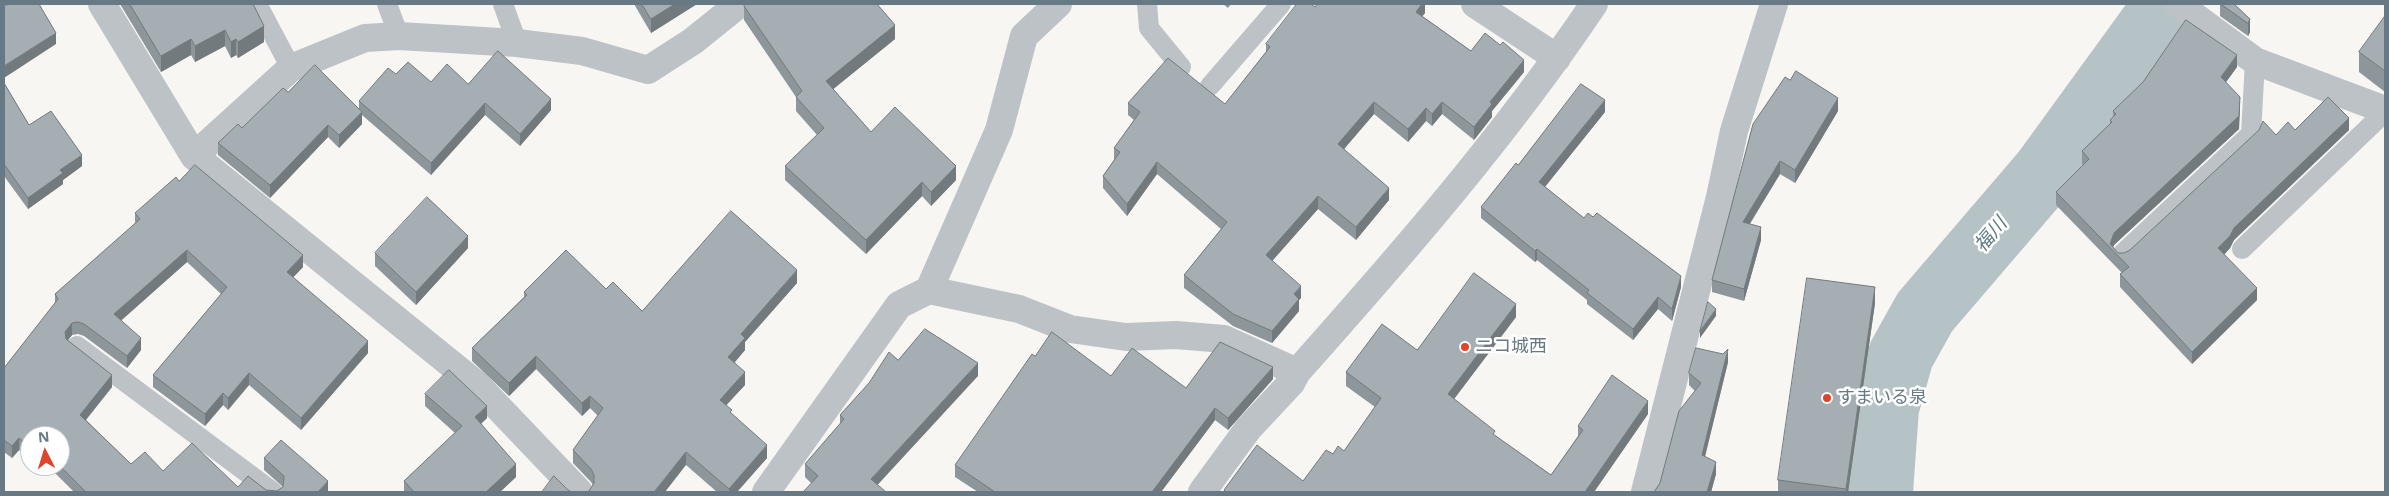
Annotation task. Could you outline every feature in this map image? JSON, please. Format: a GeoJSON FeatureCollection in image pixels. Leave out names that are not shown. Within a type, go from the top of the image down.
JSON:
{"type":"FeatureCollection","features":[{"type":"Feature","properties":{"kind":"street"},"geometry":{"type":"LineString","coordinates":[[102,4],[194,156],[477,385],[579,492]]}},
{"type":"Feature","properties":{"kind":"street"},"geometry":{"type":"LineString","coordinates":[[194,156],[292,68],[365,38],[399,36],[517,43],[582,51],[648,70],[693,41],[739,4]]}},
{"type":"Feature","properties":{"kind":"street"},"geometry":{"type":"LineString","coordinates":[[930,290],[999,130],[1024,36],[1058,4]]}},
{"type":"Feature","properties":{"kind":"street"},"geometry":{"type":"LineString","coordinates":[[1475,4],[1557,58]]}},
{"type":"Feature","properties":{"kind":"street"},"geometry":{"type":"LineString","coordinates":[[1202,492],[1248,429],[1291,383],[1298,372],[1406,249],[1557,58],[1594,4]]}},
{"type":"Feature","properties":{"kind":"street"},"geometry":{"type":"LineString","coordinates":[[1645,492],[1720,197],[1734,131],[1774,4]]}},
{"type":"Feature","properties":{"kind":"street"},"geometry":{"type":"LineString","coordinates":[[2186,7],[2255,61],[2385,111]]}},
{"type":"Feature","properties":{"kind":"street"},"geometry":{"type":"LineString","coordinates":[[766,492],[899,305],[930,290],[1018,309],[1070,329],[1126,337],[1176,335],[1224,339],[1298,372]]}},
{"type":"Feature","properties":{"kind":"lane"},"geometry":{"type":"LineString","coordinates":[[257,4],[292,68]]}},
{"type":"Feature","properties":{"kind":"lane"},"geometry":{"type":"LineString","coordinates":[[387,4],[399,36]]}},
{"type":"Feature","properties":{"kind":"lane"},"geometry":{"type":"LineString","coordinates":[[502,4],[517,43]]}},
{"type":"Feature","properties":{"kind":"lane"},"geometry":{"type":"LineString","coordinates":[[1147,4],[1148,28],[1181,68]]}},
{"type":"Feature","properties":{"kind":"lane"},"geometry":{"type":"LineString","coordinates":[[1210,86],[1280,4]]}},
{"type":"Feature","properties":{"kind":"lane"},"geometry":{"type":"LineString","coordinates":[[2122,254],[2251,134],[2255,61]]}},
{"type":"Feature","properties":{"kind":"lane"},"geometry":{"type":"LineString","coordinates":[[2242,249],[2385,111]]}},
{"type":"Feature","properties":{"kind":"lane"},"geometry":{"type":"LineString","coordinates":[[77,346],[273,492]]}},
{"type":"Feature","properties":{"kind":"building"},"geometry":{"type":"Polygon","coordinates":[[[9,4],[39,4],[56,33],[4,66],[4,7],[9,4]]]}},
{"type":"Feature","properties":{"kind":"building"},"geometry":{"type":"Polygon","coordinates":[[[130,4],[253,4],[264,26],[238,42],[236,39],[231,42],[225,30],[195,46],[191,39],[161,56],[130,4]]]}},
{"type":"Feature","properties":{"kind":"building"},"geometry":{"type":"Polygon","coordinates":[[[642,4],[675,4],[651,19],[642,4]]]}},
{"type":"Feature","properties":{"kind":"building"},"geometry":{"type":"Polygon","coordinates":[[[746,4],[877,4],[895,25],[826,81],[871,132],[895,107],[956,166],[931,192],[922,182],[866,240],[785,166],[824,128],[796,97],[802,91],[744,6],[746,4]]]}},
{"type":"Feature","properties":{"kind":"building"},"geometry":{"type":"Polygon","coordinates":[[[1297,4],[1311,4],[1315,7],[1317,4],[1422,4],[1416,12],[1471,51],[1485,33],[1500,45],[1503,42],[1524,60],[1490,102],[1492,104],[1474,127],[1442,102],[1432,114],[1426,108],[1408,129],[1374,102],[1338,144],[1389,188],[1356,227],[1318,196],[1266,255],[1301,286],[1294,294],[1299,299],[1272,331],[1233,314],[1184,275],[1227,222],[1157,162],[1127,204],[1103,176],[1120,152],[1114,148],[1140,112],[1128,103],[1168,58],[1225,104],[1270,47],[1266,44],[1297,4]]]}},
{"type":"Feature","properties":{"kind":"building"},"geometry":{"type":"Polygon","coordinates":[[[2221,4],[2234,4],[2250,19],[2248,23],[2221,4]]]}},
{"type":"Feature","properties":{"kind":"building"},"geometry":{"type":"Polygon","coordinates":[[[2385,16],[2385,71],[2359,52],[2385,16]]]}},
{"type":"Feature","properties":{"kind":"building"},"geometry":{"type":"Polygon","coordinates":[[[2186,20],[2237,55],[2221,77],[2240,97],[2239,116],[2114,233],[2110,244],[2118,253],[2130,250],[2259,130],[2263,121],[2276,135],[2288,122],[2295,130],[2328,97],[2349,118],[2234,228],[2230,236],[2218,248],[2257,288],[2192,352],[2120,274],[2129,267],[2056,192],[2089,159],[2082,151],[2112,122],[2110,120],[2116,114],[2113,111],[2143,82],[2186,20]]]}},
{"type":"Feature","properties":{"kind":"building"},"geometry":{"type":"Polygon","coordinates":[[[498,51],[551,99],[520,134],[485,103],[431,163],[359,101],[388,68],[396,74],[408,62],[431,82],[447,64],[468,84],[498,51]]]}},
{"type":"Feature","properties":{"kind":"building"},"geometry":{"type":"Polygon","coordinates":[[[315,65],[362,112],[339,135],[328,125],[270,185],[218,143],[238,124],[242,128],[283,88],[288,92],[315,65]]]}},
{"type":"Feature","properties":{"kind":"building"},"geometry":{"type":"Polygon","coordinates":[[[1796,71],[1838,98],[1795,170],[1780,161],[1743,222],[1761,227],[1744,289],[1712,280],[1753,124],[1785,77],[1790,80],[1796,71]]]}},
{"type":"Feature","properties":{"kind":"building"},"geometry":{"type":"Polygon","coordinates":[[[4,83],[29,125],[51,111],[82,155],[60,170],[63,173],[28,198],[4,164],[4,83]]]}},
{"type":"Feature","properties":{"kind":"building"},"geometry":{"type":"Polygon","coordinates":[[[1581,84],[1605,100],[1539,182],[1584,218],[1588,213],[1593,217],[1597,213],[1681,276],[1672,309],[1658,297],[1633,329],[1587,293],[1589,290],[1537,249],[1535,251],[1481,207],[1516,163],[1518,165],[1581,84]]]}},
{"type":"Feature","properties":{"kind":"building"},"geometry":{"type":"Polygon","coordinates":[[[195,165],[303,255],[287,272],[368,341],[301,418],[249,373],[228,398],[223,393],[205,414],[153,375],[227,287],[187,250],[114,314],[141,338],[127,356],[84,324],[72,323],[65,332],[66,339],[112,375],[80,415],[131,464],[145,452],[163,471],[192,443],[238,487],[248,476],[266,490],[277,491],[283,487],[284,476],[264,458],[281,440],[328,481],[318,492],[86,492],[70,476],[70,426],[20,426],[20,439],[12,446],[4,440],[4,368],[58,299],[55,294],[140,219],[135,213],[176,177],[179,181],[195,165]]]}},
{"type":"Feature","properties":{"kind":"building"},"geometry":{"type":"Polygon","coordinates":[[[427,197],[468,236],[416,292],[375,253],[427,197]]]}},
{"type":"Feature","properties":{"kind":"building"},"geometry":{"type":"Polygon","coordinates":[[[731,211],[797,270],[741,334],[745,338],[728,357],[745,372],[720,400],[732,410],[730,412],[767,445],[729,489],[686,452],[654,492],[587,492],[594,483],[594,475],[591,469],[573,450],[603,408],[590,396],[582,403],[536,356],[509,383],[472,348],[527,295],[524,292],[566,250],[606,289],[613,282],[642,311],[731,211]]]}},
{"type":"Feature","properties":{"kind":"building"},"geometry":{"type":"Polygon","coordinates":[[[1474,273],[1516,304],[1448,394],[1495,431],[1493,434],[1551,475],[1583,430],[1578,426],[1612,375],[1648,401],[1585,492],[1226,492],[1224,490],[1257,445],[1303,481],[1326,450],[1333,454],[1338,446],[1344,451],[1381,398],[1346,372],[1382,324],[1417,350],[1474,273]]]}},
{"type":"Feature","properties":{"kind":"building","name":"すまいる泉"},"geometry":{"type":"Polygon","coordinates":[[[1807,278],[1875,287],[1846,489],[1778,480],[1807,278]]]}},
{"type":"Feature","properties":{"kind":"building"},"geometry":{"type":"Polygon","coordinates":[[[1708,302],[1716,309],[1700,331],[1708,302]]]}},
{"type":"Feature","properties":{"kind":"building"},"geometry":{"type":"Polygon","coordinates":[[[925,329],[978,363],[871,479],[886,492],[803,492],[818,476],[805,464],[844,419],[840,415],[869,383],[889,352],[898,360],[925,329]]]}},
{"type":"Feature","properties":{"kind":"building"},"geometry":{"type":"Polygon","coordinates":[[[1052,332],[1111,376],[1132,348],[1186,388],[1220,342],[1273,367],[1228,418],[1215,408],[1152,492],[995,492],[955,465],[1032,354],[1035,356],[1052,332]]]}},
{"type":"Feature","properties":{"kind":"building"},"geometry":{"type":"Polygon","coordinates":[[[1696,348],[1723,354],[1728,349],[1702,455],[1716,462],[1707,492],[1654,492],[1660,483],[1679,411],[1701,383],[1689,373],[1696,348]]]}},
{"type":"Feature","properties":{"kind":"building"},"geometry":{"type":"Polygon","coordinates":[[[449,370],[487,406],[475,417],[516,464],[486,492],[414,492],[404,481],[462,426],[425,394],[449,370]]]}},
{"type":"Feature","properties":{"kind":"building"},"geometry":{"type":"Polygon","coordinates":[[[554,476],[568,490],[572,492],[542,492],[554,476]]]}},
{"type":"Feature","properties":{"kind":"waterway","name":"福川"},"geometry":{"type":"LineString","coordinates":[[1880,492],[1886,408],[1901,355],[1925,312],[2045,172],[2167,4]]}},
{"type":"Feature","properties":{"kind":"place","name":"ニコ城西"},"geometry":{"type":"Point","coordinates":[1465,347]}},
{"type":"Feature","properties":{"kind":"place","name":"すまいる泉"},"geometry":{"type":"Point","coordinates":[1827,398]}}]}
